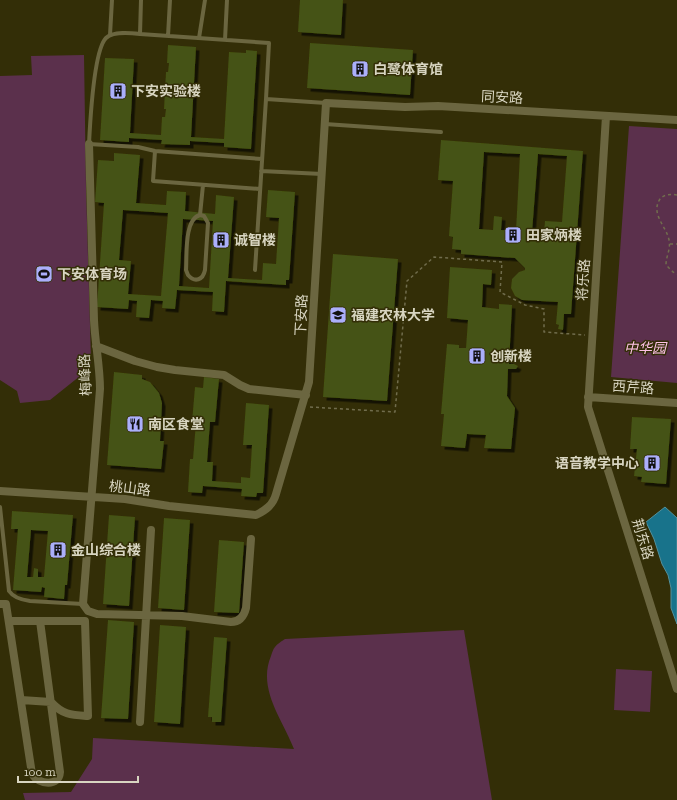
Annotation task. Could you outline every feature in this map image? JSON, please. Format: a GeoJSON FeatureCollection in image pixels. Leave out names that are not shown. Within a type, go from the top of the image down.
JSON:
{"type":"FeatureCollection","features":[{"type":"Feature","properties":{"kind":"street","name":"同安路"},"geometry":{"type":"LineString","coordinates":[[326,103],[406,108],[438,106],[677,120]]}},
{"type":"Feature","properties":{"kind":"street","name":"下安路"},"geometry":{"type":"LineString","coordinates":[[256,515],[264,512],[274,500],[310,382],[326,103]]}},
{"type":"Feature","properties":{"kind":"street","name":"将乐路"},"geometry":{"type":"LineString","coordinates":[[588,397],[606,116]]}},
{"type":"Feature","properties":{"kind":"street","name":"梅峰路"},"geometry":{"type":"LineString","coordinates":[[83,604],[100,389],[100,369],[94,320],[89,144]]}},
{"type":"Feature","properties":{"kind":"street"},"geometry":{"type":"LineString","coordinates":[[96,346],[135,361],[157,367],[224,375],[240,385],[249,388],[306,395]]}},
{"type":"Feature","properties":{"kind":"street","name":"西芹路"},"geometry":{"type":"LineString","coordinates":[[588,397],[677,403]]}},
{"type":"Feature","properties":{"kind":"street","name":"荆东路"},"geometry":{"type":"LineString","coordinates":[[588,397],[588,407],[677,688]]}},
{"type":"Feature","properties":{"kind":"street","name":"桃山路"},"geometry":{"type":"LineString","coordinates":[[0,491],[125,499],[169,506],[256,515]]}},
{"type":"Feature","properties":{"kind":"street"},"geometry":{"type":"LineString","coordinates":[[140,722],[151,530]]}},
{"type":"Feature","properties":{"kind":"street"},"geometry":{"type":"LineString","coordinates":[[83,604],[88,611],[97,614],[189,617],[231,622],[240,620],[246,608],[251,538]]}},
{"type":"Feature","properties":{"kind":"street"},"geometry":{"type":"LineString","coordinates":[[0,604],[6,604],[32,774],[35,778],[44,782],[56,782],[60,776],[40,621]]}},
{"type":"Feature","properties":{"kind":"street"},"geometry":{"type":"LineString","coordinates":[[9,620],[85,622],[88,716],[76,716],[62,712],[58,710],[51,702],[21,700]]}},
{"type":"Feature","properties":{"kind":"street"},"geometry":{"type":"LineString","coordinates":[[667,660],[677,660]]}},
{"type":"Feature","properties":{"kind":"lane"},"geometry":{"type":"LineString","coordinates":[[112,0],[110,35],[104,42],[100,52],[92,99],[89,144],[138,147],[155,151],[262,159]]}},
{"type":"Feature","properties":{"kind":"lane"},"geometry":{"type":"LineString","coordinates":[[140,34],[141,0]]}},
{"type":"Feature","properties":{"kind":"lane"},"geometry":{"type":"LineString","coordinates":[[168,36],[170,0]]}},
{"type":"Feature","properties":{"kind":"lane"},"geometry":{"type":"LineString","coordinates":[[199,38],[205,0]]}},
{"type":"Feature","properties":{"kind":"lane"},"geometry":{"type":"LineString","coordinates":[[225,40],[227,0]]}},
{"type":"Feature","properties":{"kind":"lane"},"geometry":{"type":"LineString","coordinates":[[110,35],[140,34],[269,43],[255,270]]}},
{"type":"Feature","properties":{"kind":"lane"},"geometry":{"type":"LineString","coordinates":[[266,99],[326,103]]}},
{"type":"Feature","properties":{"kind":"lane"},"geometry":{"type":"LineString","coordinates":[[325,124],[441,132]]}},
{"type":"Feature","properties":{"kind":"lane"},"geometry":{"type":"LineString","coordinates":[[155,151],[153,182],[260,189]]}},
{"type":"Feature","properties":{"kind":"lane"},"geometry":{"type":"LineString","coordinates":[[261,171],[322,174]]}},
{"type":"Feature","properties":{"kind":"lane"},"geometry":{"type":"LineString","coordinates":[[200,215],[203,185]]}},
{"type":"Feature","properties":{"kind":"lane"},"geometry":{"type":"LineString","coordinates":[[200,215],[207,219],[208,228],[205,270],[202,277],[199,279],[190,278],[186,270],[189,228],[196,216],[200,215]]}},
{"type":"Feature","properties":{"kind":"lane"},"geometry":{"type":"LineString","coordinates":[[0,507],[10,593],[30,602],[83,604]]}},
{"type":"Feature","properties":{"kind":"path"},"geometry":{"type":"LineString","coordinates":[[677,195],[670,194],[663,196],[658,205],[659,219],[668,235],[670,244],[666,265],[672,272],[677,274]]}},
{"type":"Feature","properties":{"kind":"path"},"geometry":{"type":"LineString","coordinates":[[670,244],[677,244]]}},
{"type":"Feature","properties":{"kind":"path"},"geometry":{"type":"LineString","coordinates":[[302,407],[395,412],[407,281],[434,257],[502,262],[500,292],[525,305],[544,309],[544,332],[592,336]]}},
{"type":"Feature","properties":{"kind":"green space","name":"下安体育场"},"geometry":{"type":"Polygon","coordinates":[[[84,55],[90,368],[50,400],[20,403],[17,391],[0,380],[0,76],[32,75],[31,56],[84,55]]]}},
{"type":"Feature","properties":{"kind":"green space","name":"中华园"},"geometry":{"type":"Polygon","coordinates":[[[629,126],[677,129],[677,383],[611,377],[629,126]]]}},
{"type":"Feature","properties":{"kind":"green space"},"geometry":{"type":"Polygon","coordinates":[[[464,630],[492,800],[25,800],[23,793],[71,792],[92,759],[93,738],[294,749],[273,704],[267,680],[268,668],[273,650],[285,639],[464,630]]]}},
{"type":"Feature","properties":{"kind":"green space"},"geometry":{"type":"Polygon","coordinates":[[[616,669],[652,671],[650,712],[614,710],[616,669]]]}},
{"type":"Feature","properties":{"kind":"water"},"geometry":{"type":"Polygon","coordinates":[[[665,507],[677,518],[677,624],[671,608],[671,588],[668,575],[662,564],[654,539],[646,522],[665,507]]]}},
{"type":"Feature","properties":{"kind":"building","name":"白鹭体育馆"},"geometry":{"type":"Polygon","coordinates":[[[300,0],[343,0],[341,35],[298,32],[300,0]]]}},
{"type":"Feature","properties":{"kind":"building","name":"白鹭体育馆"},"geometry":{"type":"Polygon","coordinates":[[[310,43],[413,50],[410,95],[307,88],[310,43]]]}},
{"type":"Feature","properties":{"kind":"building","name":"下安实验楼"},"geometry":{"type":"Polygon","coordinates":[[[168,45],[196,47],[191,137],[224,139],[229,52],[246,53],[246,50],[257,51],[251,149],[224,147],[224,143],[190,141],[190,145],[161,144],[162,140],[129,138],[129,142],[100,140],[105,58],[134,59],[130,133],[161,135],[162,117],[165,117],[166,109],[164,109],[166,72],[168,72],[169,63],[167,63],[168,45]]]}},
{"type":"Feature","properties":{"kind":"building","name":"田家炳楼"},"geometry":{"type":"Polygon","coordinates":[[[441,140],[583,151],[571,314],[564,314],[563,330],[558,329],[559,325],[556,324],[558,302],[522,300],[515,296],[511,288],[512,279],[519,272],[525,270],[525,268],[515,258],[461,254],[461,250],[452,249],[453,237],[449,236],[453,181],[438,180],[441,140]],[[484,152],[479,229],[493,230],[494,216],[502,217],[501,230],[516,231],[520,154],[484,152]],[[538,154],[532,232],[544,233],[545,221],[562,222],[567,156],[538,154]]]}},
{"type":"Feature","properties":{"kind":"building","name":"诚智楼"},"geometry":{"type":"Polygon","coordinates":[[[114,153],[140,155],[136,203],[166,205],[167,191],[186,192],[185,211],[215,214],[216,195],[234,197],[228,278],[262,280],[263,263],[276,264],[279,218],[266,217],[268,190],[295,192],[289,280],[286,280],[286,285],[226,281],[224,312],[212,311],[213,292],[177,290],[175,309],[162,308],[163,301],[151,300],[149,318],[136,317],[137,301],[129,300],[128,309],[97,307],[104,203],[95,202],[98,160],[114,161],[114,153]],[[123,210],[119,260],[131,261],[128,294],[161,296],[168,213],[123,210]],[[183,219],[179,286],[209,288],[213,221],[183,219]]]}},
{"type":"Feature","properties":{"kind":"building"},"geometry":{"type":"Polygon","coordinates":[[[333,254],[398,259],[387,401],[323,397],[333,254]]]}},
{"type":"Feature","properties":{"kind":"building","name":"创新楼"},"geometry":{"type":"Polygon","coordinates":[[[450,267],[492,270],[491,285],[483,284],[482,307],[499,309],[499,304],[512,305],[509,364],[518,366],[516,369],[508,369],[507,396],[515,408],[511,449],[484,448],[486,435],[467,434],[465,448],[441,446],[444,414],[441,414],[447,344],[459,345],[459,348],[466,348],[468,320],[447,318],[450,267]]]}},
{"type":"Feature","properties":{"kind":"building","name":"南区食堂"},"geometry":{"type":"Polygon","coordinates":[[[114,372],[142,375],[142,379],[150,382],[159,393],[162,403],[160,441],[164,441],[161,469],[107,465],[114,372]]]}},
{"type":"Feature","properties":{"kind":"building"},"geometry":{"type":"Polygon","coordinates":[[[204,377],[219,379],[215,422],[210,422],[207,462],[213,462],[212,481],[241,483],[241,477],[250,478],[252,445],[243,445],[246,403],[269,405],[263,493],[257,493],[256,497],[241,496],[242,489],[203,486],[202,493],[188,492],[190,459],[193,459],[196,422],[192,422],[195,387],[203,388],[204,377]]]}},
{"type":"Feature","properties":{"kind":"building","name":"语音教学中心"},"geometry":{"type":"Polygon","coordinates":[[[632,417],[671,419],[666,484],[641,482],[642,477],[634,476],[637,449],[630,449],[632,417]]]}},
{"type":"Feature","properties":{"kind":"building","name":"金山综合楼"},"geometry":{"type":"Polygon","coordinates":[[[12,511],[73,515],[67,585],[65,585],[64,599],[44,597],[45,588],[42,587],[41,592],[13,590],[18,529],[11,529],[12,511]],[[31,530],[27,577],[33,577],[34,568],[38,569],[38,577],[44,577],[48,531],[31,530]]]}},
{"type":"Feature","properties":{"kind":"building"},"geometry":{"type":"Polygon","coordinates":[[[109,515],[135,517],[129,606],[103,604],[109,515]]]}},
{"type":"Feature","properties":{"kind":"building"},"geometry":{"type":"Polygon","coordinates":[[[164,518],[190,520],[184,610],[158,608],[164,518]]]}},
{"type":"Feature","properties":{"kind":"building"},"geometry":{"type":"Polygon","coordinates":[[[219,540],[244,542],[239,613],[214,612],[219,540]]]}},
{"type":"Feature","properties":{"kind":"building"},"geometry":{"type":"Polygon","coordinates":[[[108,620],[134,622],[128,719],[101,718],[108,620]]]}},
{"type":"Feature","properties":{"kind":"building"},"geometry":{"type":"Polygon","coordinates":[[[160,625],[186,627],[180,724],[154,722],[160,625]]]}},
{"type":"Feature","properties":{"kind":"building"},"geometry":{"type":"Polygon","coordinates":[[[214,637],[227,638],[221,722],[212,722],[212,717],[208,717],[214,637]]]}},
{"type":"Feature","properties":{"kind":"place","name":"白鹭体育馆"},"geometry":{"type":"Point","coordinates":[360,69]}},
{"type":"Feature","properties":{"kind":"place","name":"下安实验楼"},"geometry":{"type":"Point","coordinates":[118,91]}},
{"type":"Feature","properties":{"kind":"place","name":"田家炳楼"},"geometry":{"type":"Point","coordinates":[513,235]}},
{"type":"Feature","properties":{"kind":"place","name":"诚智楼"},"geometry":{"type":"Point","coordinates":[221,240]}},
{"type":"Feature","properties":{"kind":"place","name":"下安体育场"},"geometry":{"type":"Point","coordinates":[44,274]}},
{"type":"Feature","properties":{"kind":"place","name":"福建农林大学"},"geometry":{"type":"Point","coordinates":[338,315]}},
{"type":"Feature","properties":{"kind":"place","name":"创新楼"},"geometry":{"type":"Point","coordinates":[477,356]}},
{"type":"Feature","properties":{"kind":"place","name":"南区食堂"},"geometry":{"type":"Point","coordinates":[135,424]}},
{"type":"Feature","properties":{"kind":"place","name":"语音教学中心"},"geometry":{"type":"Point","coordinates":[652,463]}},
{"type":"Feature","properties":{"kind":"place","name":"金山综合楼"},"geometry":{"type":"Point","coordinates":[58,550]}}]}
